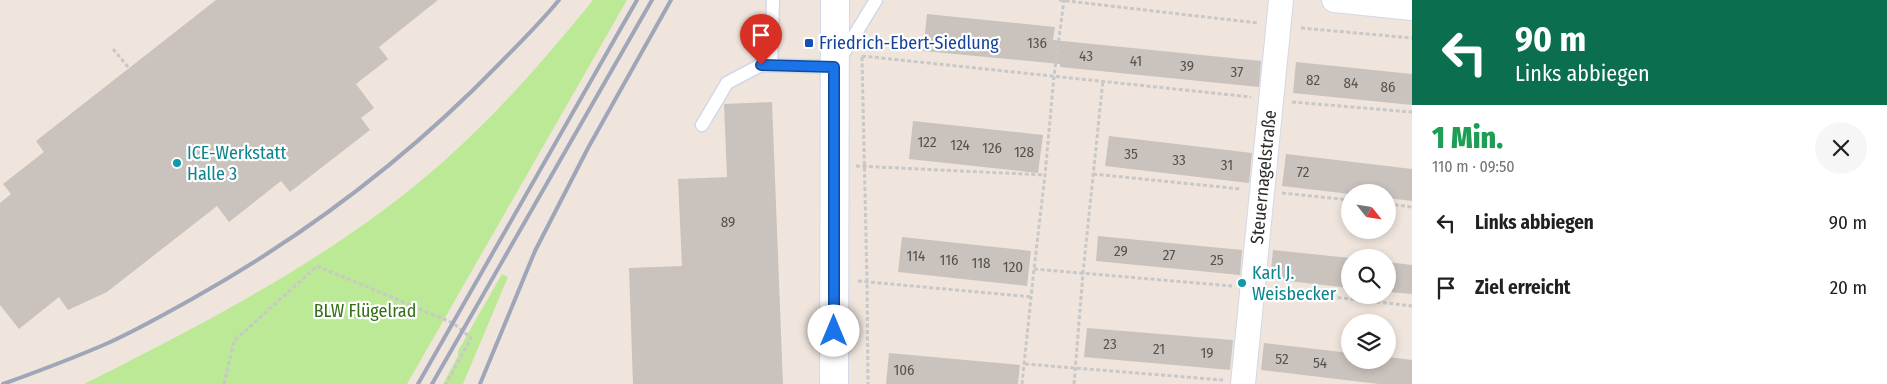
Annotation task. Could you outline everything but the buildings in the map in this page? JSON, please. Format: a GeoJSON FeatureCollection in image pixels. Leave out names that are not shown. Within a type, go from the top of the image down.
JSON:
{"type":"FeatureCollection","features":[{"type":"Feature","properties":{"kind":"street"},"geometry":{"type":"LineString","coordinates":[[834,384],[835,0]]}},
{"type":"Feature","properties":{"kind":"street","name":"Steuernagelstraße"},"geometry":{"type":"LineString","coordinates":[[1243,383],[1281,0]]}},
{"type":"Feature","properties":{"kind":"street"},"geometry":{"type":"LineString","coordinates":[[1334,0],[1412,8]]}},
{"type":"Feature","properties":{"kind":"lane"},"geometry":{"type":"LineString","coordinates":[[771,65],[773,0]]}},
{"type":"Feature","properties":{"kind":"lane"},"geometry":{"type":"LineString","coordinates":[[702,125],[727,83],[761,65],[834,67],[876,0]]}},
{"type":"Feature","properties":{"kind":"path"},"geometry":{"type":"LineString","coordinates":[[1059,0],[1257,21],[1268,37],[1290,43],[1301,28],[1412,38]]}},
{"type":"Feature","properties":{"kind":"path"},"geometry":{"type":"LineString","coordinates":[[1022,384],[1046,176],[1054,76],[1064,0]]}},
{"type":"Feature","properties":{"kind":"path"},"geometry":{"type":"LineString","coordinates":[[863,48],[868,384]]}},
{"type":"Feature","properties":{"kind":"path"},"geometry":{"type":"LineString","coordinates":[[112,49],[129,68]]}},
{"type":"Feature","properties":{"kind":"path"},"geometry":{"type":"LineString","coordinates":[[862,56],[1103,80],[1271,100],[1412,112]]}},
{"type":"Feature","properties":{"kind":"path"},"geometry":{"type":"LineString","coordinates":[[1074,384],[1083,273],[1103,80]]}},
{"type":"Feature","properties":{"kind":"path"},"geometry":{"type":"LineString","coordinates":[[834,165],[1046,176]]}},
{"type":"Feature","properties":{"kind":"path"},"geometry":{"type":"LineString","coordinates":[[1093,174],[1341,199]]}},
{"type":"Feature","properties":{"kind":"path"},"geometry":{"type":"LineString","coordinates":[[1396,205],[1412,207]]}},
{"type":"Feature","properties":{"kind":"path"},"geometry":{"type":"LineString","coordinates":[[224,384],[234,341],[318,266],[453,323],[472,338],[446,384]]}},
{"type":"Feature","properties":{"kind":"path"},"geometry":{"type":"LineString","coordinates":[[1034,268],[1252,288],[1412,306]]}},
{"type":"Feature","properties":{"kind":"path"},"geometry":{"type":"LineString","coordinates":[[834,279],[1032,297]]}},
{"type":"Feature","properties":{"kind":"path"},"geometry":{"type":"LineString","coordinates":[[1025,364],[1243,383]]}},
{"type":"Feature","properties":{"kind":"green space","name":"BLW Flügelrad"},"geometry":{"type":"Polygon","coordinates":[[[593,0],[627,0],[407,384],[84,384],[225,311],[361,227],[444,161],[503,104],[593,0]]]}},
{"type":"Feature","properties":{"kind":"green space"},"geometry":{"type":"Polygon","coordinates":[[[502,274],[508,277],[463,384],[443,384],[458,356],[458,351],[502,274]]]}},
{"type":"Feature","properties":{"kind":"railway"},"geometry":{"type":"LineString","coordinates":[[3,384],[82,354],[140,327],[234,274],[316,221],[430,131],[515,48],[559,0]]}},
{"type":"Feature","properties":{"kind":"railway"},"geometry":{"type":"LineString","coordinates":[[418,384],[637,0]]}},
{"type":"Feature","properties":{"kind":"railway"},"geometry":{"type":"LineString","coordinates":[[432,384],[652,0]]}},
{"type":"Feature","properties":{"kind":"railway"},"geometry":{"type":"LineString","coordinates":[[480,384],[535,251],[588,148],[671,0]]}},
{"type":"Feature","properties":{"kind":"place","name":"Friedrich-Ebert-Siedlung"},"geometry":{"type":"Point","coordinates":[809,43]}},
{"type":"Feature","properties":{"kind":"place","name":"ICE-Werkstatt Halle 3"},"geometry":{"type":"Point","coordinates":[177,163]}},
{"type":"Feature","properties":{"kind":"place","name":"Karl J. Weisbecker"},"geometry":{"type":"Point","coordinates":[1242,283]}},
{"type":"Feature","properties":{"kind":"route"},"geometry":{"type":"LineString","coordinates":[[761,65],[834,67],[834,331]]}}]}
